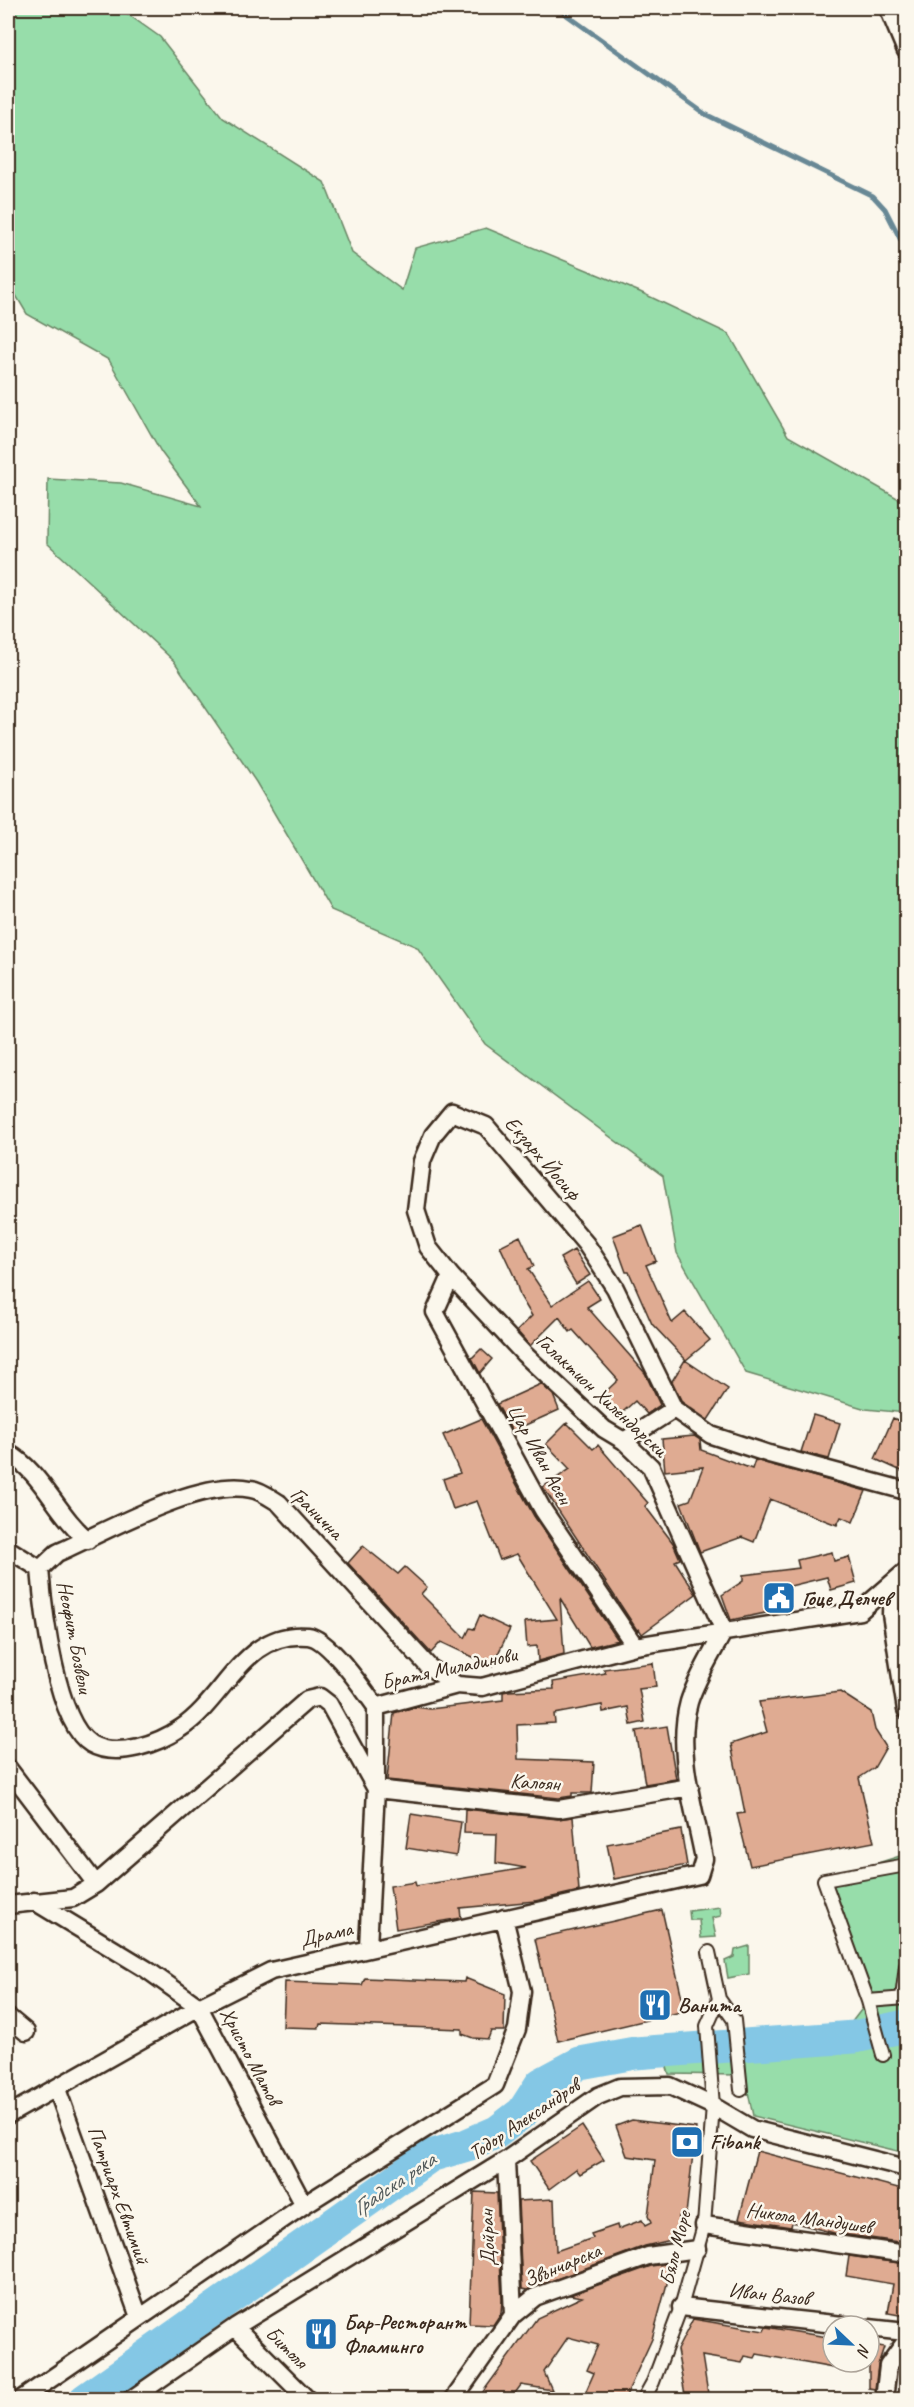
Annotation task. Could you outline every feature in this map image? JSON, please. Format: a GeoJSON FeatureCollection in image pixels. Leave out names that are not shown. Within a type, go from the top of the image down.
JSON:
{"type":"FeatureCollection","features":[{"type":"Feature","properties":{"kind":"street"},"geometry":{"type":"LineString","coordinates":[[888,8],[906,51]]}},
{"type":"Feature","properties":{"kind":"street","name":"Екзарх Йосиф"},"geometry":{"type":"LineString","coordinates":[[451,1276],[428,1247],[416,1210],[422,1161],[433,1135],[452,1112],[486,1126],[586,1244],[615,1288],[674,1409],[711,1435],[769,1454],[906,1491]]}},
{"type":"Feature","properties":{"kind":"street","name":"Галактион Хилендарски"},"geometry":{"type":"LineString","coordinates":[[451,1276],[532,1361],[604,1429],[624,1441],[651,1467],[724,1631]]}},
{"type":"Feature","properties":{"kind":"street","name":"Цар Иван Асен"},"geometry":{"type":"LineString","coordinates":[[451,1276],[435,1312],[543,1510],[635,1646]]}},
{"type":"Feature","properties":{"kind":"street"},"geometry":{"type":"LineString","coordinates":[[624,1441],[674,1409]]}},
{"type":"Feature","properties":{"kind":"street"},"geometry":{"type":"LineString","coordinates":[[8,1453],[28,1468],[73,1528],[88,1540]]}},
{"type":"Feature","properties":{"kind":"street","name":"Гранична"},"geometry":{"type":"LineString","coordinates":[[40,1569],[57,1554],[185,1496],[213,1489],[251,1489],[279,1503],[429,1667],[457,1685]]}},
{"type":"Feature","properties":{"kind":"street","name":"Неофит Бозвели"},"geometry":{"type":"LineString","coordinates":[[8,1549],[40,1569],[42,1602],[61,1696],[70,1718],[91,1744],[117,1750],[145,1747],[181,1728],[204,1708],[249,1655],[280,1636],[310,1636],[318,1641],[332,1652],[376,1707]]}},
{"type":"Feature","properties":{"kind":"street","name":"Братя Миладинови"},"geometry":{"type":"LineString","coordinates":[[376,1789],[376,1707],[457,1685],[482,1687],[635,1646],[860,1611],[906,1571]]}},
{"type":"Feature","properties":{"kind":"street"},"geometry":{"type":"LineString","coordinates":[[892,1583],[891,1614],[906,1710]]}},
{"type":"Feature","properties":{"kind":"street"},"geometry":{"type":"LineString","coordinates":[[690,1787],[684,1731],[689,1702],[724,1631]]}},
{"type":"Feature","properties":{"kind":"street"},"geometry":{"type":"LineString","coordinates":[[8,1905],[73,1898],[96,1884],[307,1700],[320,1697],[329,1704],[376,1789],[368,1947]]}},
{"type":"Feature","properties":{"kind":"street"},"geometry":{"type":"LineString","coordinates":[[8,1768],[96,1884]]}},
{"type":"Feature","properties":{"kind":"street","name":"Калоян"},"geometry":{"type":"LineString","coordinates":[[376,1789],[559,1809],[690,1787]]}},
{"type":"Feature","properties":{"kind":"street","name":"Драма"},"geometry":{"type":"LineString","coordinates":[[8,2115],[199,2007],[271,1971],[368,1947],[699,1875],[704,1859],[690,1787]]}},
{"type":"Feature","properties":{"kind":"street"},"geometry":{"type":"LineString","coordinates":[[883,2055],[868,2001],[824,1880],[906,1865]]}},
{"type":"Feature","properties":{"kind":"street","name":"Христо Матов"},"geometry":{"type":"LineString","coordinates":[[34,1901],[146,1969],[199,2007],[304,2205]]}},
{"type":"Feature","properties":{"kind":"street"},"geometry":{"type":"LineString","coordinates":[[20,2400],[304,2205],[495,2085],[517,2029],[522,1991],[504,1918]]}},
{"type":"Feature","properties":{"kind":"street"},"geometry":{"type":"LineString","coordinates":[[709,1952],[719,1999],[734,2020],[741,2090]]}},
{"type":"Feature","properties":{"kind":"street"},"geometry":{"type":"LineString","coordinates":[[868,2001],[904,1998],[906,1966]]}},
{"type":"Feature","properties":{"kind":"street","name":"Бяло Море"},"geometry":{"type":"LineString","coordinates":[[643,2400],[653,2382],[681,2307],[705,2225],[713,2106],[707,2026],[719,1999]]}},
{"type":"Feature","properties":{"kind":"street"},"geometry":{"type":"LineString","coordinates":[[8,2017],[26,2032]]}},
{"type":"Feature","properties":{"kind":"street","name":"Тодор Александров"},"geometry":{"type":"LineString","coordinates":[[130,2400],[235,2327],[506,2160],[598,2096],[620,2087],[670,2086],[713,2106],[752,2129],[906,2168]]}},
{"type":"Feature","properties":{"kind":"street","name":"Патриарх Евтимий"},"geometry":{"type":"LineString","coordinates":[[57,2089],[139,2317]]}},
{"type":"Feature","properties":{"kind":"street","name":"Дойран"},"geometry":{"type":"LineString","coordinates":[[506,2160],[513,2315]]}},
{"type":"Feature","properties":{"kind":"street","name":"Никола Мандушев"},"geometry":{"type":"LineString","coordinates":[[705,2225],[906,2254]]}},
{"type":"Feature","properties":{"kind":"street","name":"Звънчарска"},"geometry":{"type":"LineString","coordinates":[[453,2400],[513,2315],[535,2297],[648,2256],[698,2249]]}},
{"type":"Feature","properties":{"kind":"street","name":"Иван Вазов"},"geometry":{"type":"LineString","coordinates":[[681,2307],[821,2323]]}},
{"type":"Feature","properties":{"kind":"street","name":"Битоля"},"geometry":{"type":"LineString","coordinates":[[235,2327],[308,2400]]}},
{"type":"Feature","properties":{"kind":"street"},"geometry":{"type":"LineString","coordinates":[[881,2329],[906,2332]]}},
{"type":"Feature","properties":{"kind":"street"},"geometry":{"type":"LineString","coordinates":[[884,2400],[888,2366],[906,2341]]}},
{"type":"Feature","properties":{"kind":"street"},"geometry":{"type":"LineString","coordinates":[[653,2382],[657,2400]]}},
{"type":"Feature","properties":{"kind":"green space"},"geometry":{"type":"Polygon","coordinates":[[[8,8],[119,8],[160,37],[223,118],[324,182],[352,253],[402,290],[415,248],[486,228],[640,292],[729,334],[788,436],[906,503],[906,1413],[866,1409],[746,1373],[677,1253],[663,1176],[485,1044],[417,947],[331,910],[256,782],[174,661],[47,543],[48,479],[121,483],[201,506],[161,452],[109,360],[27,314],[8,282],[8,8]]]}},
{"type":"Feature","properties":{"kind":"green space"},"geometry":{"type":"Polygon","coordinates":[[[906,1854],[906,2153],[753,2116],[747,2087],[739,2075],[669,2074],[659,2040],[679,2037],[751,2036],[851,2023],[868,2001],[824,1880],[906,1854]]]}},
{"type":"Feature","properties":{"kind":"green space"},"geometry":{"type":"Polygon","coordinates":[[[720,1907],[721,1916],[712,1918],[716,1937],[701,1938],[699,1920],[690,1920],[689,1911],[720,1907]]]}},
{"type":"Feature","properties":{"kind":"green space"},"geometry":{"type":"Polygon","coordinates":[[[749,1946],[749,1974],[728,1978],[725,1961],[734,1957],[735,1950],[749,1946]]]}},
{"type":"Feature","properties":{"kind":"building"},"geometry":{"type":"Polygon","coordinates":[[[642,1225],[656,1261],[646,1265],[672,1323],[685,1312],[710,1340],[686,1360],[652,1324],[629,1272],[626,1272],[613,1236],[642,1225]]]}},
{"type":"Feature","properties":{"kind":"building"},"geometry":{"type":"Polygon","coordinates":[[[520,1236],[534,1266],[528,1269],[552,1305],[588,1281],[600,1299],[587,1307],[645,1373],[660,1405],[647,1414],[635,1401],[616,1418],[599,1398],[618,1380],[573,1330],[570,1332],[559,1317],[530,1346],[517,1331],[532,1316],[520,1296],[514,1276],[500,1246],[520,1236]]]}},
{"type":"Feature","properties":{"kind":"building"},"geometry":{"type":"Polygon","coordinates":[[[574,1250],[590,1275],[576,1284],[560,1258],[574,1250]]]}},
{"type":"Feature","properties":{"kind":"building"},"geometry":{"type":"Polygon","coordinates":[[[481,1349],[492,1359],[480,1373],[472,1358],[481,1349]]]}},
{"type":"Feature","properties":{"kind":"building"},"geometry":{"type":"Polygon","coordinates":[[[685,1360],[728,1389],[708,1420],[682,1402],[672,1381],[685,1360]]]}},
{"type":"Feature","properties":{"kind":"building"},"geometry":{"type":"Polygon","coordinates":[[[541,1384],[553,1395],[559,1410],[512,1431],[497,1404],[541,1384]]]}},
{"type":"Feature","properties":{"kind":"building"},"geometry":{"type":"Polygon","coordinates":[[[813,1415],[840,1423],[829,1459],[801,1452],[813,1415]]]}},
{"type":"Feature","properties":{"kind":"building"},"geometry":{"type":"Polygon","coordinates":[[[893,1418],[906,1424],[906,1473],[875,1459],[893,1418]]]}},
{"type":"Feature","properties":{"kind":"building"},"geometry":{"type":"Polygon","coordinates":[[[481,1419],[534,1516],[618,1640],[590,1647],[560,1598],[564,1654],[538,1661],[537,1646],[527,1647],[525,1622],[557,1619],[517,1554],[500,1560],[477,1501],[453,1509],[443,1479],[460,1473],[443,1435],[481,1419]]]}},
{"type":"Feature","properties":{"kind":"building"},"geometry":{"type":"Polygon","coordinates":[[[567,1423],[593,1449],[598,1445],[648,1503],[645,1506],[673,1543],[680,1559],[675,1561],[696,1594],[642,1634],[639,1629],[637,1630],[543,1487],[570,1469],[546,1444],[567,1423]]]}},
{"type":"Feature","properties":{"kind":"building"},"geometry":{"type":"Polygon","coordinates":[[[694,1436],[700,1440],[701,1450],[752,1469],[755,1460],[866,1491],[853,1522],[841,1517],[837,1525],[770,1499],[754,1542],[742,1537],[700,1552],[681,1503],[690,1500],[703,1467],[665,1471],[662,1439],[694,1436]]]}},
{"type":"Feature","properties":{"kind":"building"},"geometry":{"type":"Polygon","coordinates":[[[363,1546],[398,1574],[405,1567],[427,1587],[421,1594],[465,1638],[470,1628],[474,1629],[480,1615],[510,1629],[492,1666],[441,1642],[431,1653],[348,1563],[363,1546]]]}},
{"type":"Feature","properties":{"kind":"building"},"geometry":{"type":"Polygon","coordinates":[[[832,1552],[834,1561],[849,1557],[856,1583],[831,1590],[827,1577],[786,1587],[790,1608],[731,1620],[722,1595],[743,1581],[743,1575],[799,1568],[797,1560],[832,1552]]]}},
{"type":"Feature","properties":{"kind":"building"},"geometry":{"type":"Polygon","coordinates":[[[653,1663],[656,1687],[639,1689],[645,1722],[631,1725],[628,1707],[603,1712],[602,1705],[554,1714],[555,1723],[517,1725],[518,1759],[594,1762],[592,1793],[572,1793],[572,1796],[559,1798],[387,1780],[394,1713],[415,1707],[430,1709],[503,1700],[503,1692],[554,1689],[553,1682],[606,1673],[603,1669],[653,1663]]]}},
{"type":"Feature","properties":{"kind":"building"},"geometry":{"type":"Polygon","coordinates":[[[840,1692],[871,1712],[875,1730],[886,1747],[874,1768],[859,1778],[874,1842],[750,1866],[737,1814],[745,1813],[731,1744],[767,1732],[759,1702],[840,1692]]]}},
{"type":"Feature","properties":{"kind":"building"},"geometry":{"type":"Polygon","coordinates":[[[667,1726],[676,1779],[645,1784],[636,1731],[667,1726]]]}},
{"type":"Feature","properties":{"kind":"building"},"geometry":{"type":"Polygon","coordinates":[[[465,1809],[558,1819],[573,1817],[579,1891],[535,1901],[460,1908],[461,1918],[396,1929],[390,1886],[415,1882],[416,1886],[526,1868],[496,1863],[497,1834],[464,1833],[465,1809]]]}},
{"type":"Feature","properties":{"kind":"building"},"geometry":{"type":"Polygon","coordinates":[[[411,1814],[461,1822],[456,1856],[406,1848],[411,1814]]]}},
{"type":"Feature","properties":{"kind":"building"},"geometry":{"type":"Polygon","coordinates":[[[681,1830],[687,1865],[614,1879],[607,1844],[681,1830]]]}},
{"type":"Feature","properties":{"kind":"building"},"geometry":{"type":"Polygon","coordinates":[[[662,1910],[685,2011],[558,2041],[535,1939],[662,1910]]]}},
{"type":"Feature","properties":{"kind":"building"},"geometry":{"type":"Polygon","coordinates":[[[365,1978],[464,1982],[465,1978],[505,1994],[504,2031],[491,2031],[488,2039],[473,2038],[462,2034],[462,2029],[320,2024],[319,2028],[283,2027],[285,1982],[362,1985],[365,1978]]]}},
{"type":"Feature","properties":{"kind":"building"},"geometry":{"type":"Polygon","coordinates":[[[632,2120],[696,2128],[686,2214],[679,2216],[676,2239],[645,2246],[527,2290],[522,2289],[518,2201],[554,2199],[556,2251],[593,2238],[591,2234],[617,2225],[618,2229],[642,2220],[645,2226],[651,2223],[648,2216],[655,2160],[627,2156],[616,2126],[632,2120]]]}},
{"type":"Feature","properties":{"kind":"building"},"geometry":{"type":"Polygon","coordinates":[[[582,2126],[604,2160],[580,2174],[576,2169],[549,2189],[530,2161],[582,2126]]]}},
{"type":"Feature","properties":{"kind":"building"},"geometry":{"type":"Polygon","coordinates":[[[757,2151],[906,2190],[906,2243],[834,2233],[792,2222],[791,2227],[739,2219],[757,2151]]]}},
{"type":"Feature","properties":{"kind":"building"},"geometry":{"type":"Polygon","coordinates":[[[474,2192],[497,2193],[502,2300],[501,2313],[493,2325],[469,2324],[474,2192]]]}},
{"type":"Feature","properties":{"kind":"building"},"geometry":{"type":"Polygon","coordinates":[[[849,2256],[906,2264],[905,2316],[888,2313],[893,2284],[846,2276],[849,2256]]]}},
{"type":"Feature","properties":{"kind":"building"},"geometry":{"type":"Polygon","coordinates":[[[665,2264],[671,2269],[652,2339],[624,2400],[582,2400],[594,2373],[587,2370],[598,2345],[568,2337],[544,2372],[552,2390],[521,2385],[510,2400],[477,2400],[537,2318],[582,2297],[570,2295],[651,2266],[665,2264]]]}},
{"type":"Feature","properties":{"kind":"building"},"geometry":{"type":"Polygon","coordinates":[[[693,2319],[764,2331],[766,2327],[821,2336],[821,2366],[757,2354],[755,2358],[745,2356],[742,2363],[702,2356],[709,2400],[686,2400],[677,2350],[693,2319]]]}},
{"type":"Feature","properties":{"kind":"building"},"geometry":{"type":"Polygon","coordinates":[[[869,2374],[877,2374],[875,2389],[869,2388],[869,2374]]]}},
{"type":"Feature","properties":{"kind":"waterway"},"geometry":{"type":"LineString","coordinates":[[557,8],[705,114],[873,196],[885,209],[906,250]]}},
{"type":"Feature","properties":{"kind":"waterway","name":"Градска река"},"geometry":{"type":"LineString","coordinates":[[85,2400],[430,2156],[467,2145],[497,2132],[523,2112],[541,2084],[580,2063],[635,2053],[854,2037],[906,2026]]}},
{"type":"Feature","properties":{"kind":"place","name":"Гоце Делчев"},"geometry":{"type":"Point","coordinates":[779,1598]}},
{"type":"Feature","properties":{"kind":"place","name":"Ванита"},"geometry":{"type":"Point","coordinates":[655,2005]}},
{"type":"Feature","properties":{"kind":"place","name":"Fibank"},"geometry":{"type":"Point","coordinates":[687,2142]}},
{"type":"Feature","properties":{"kind":"place","name":"Бар-Ресторант Фламинго"},"geometry":{"type":"Point","coordinates":[321,2334]}}]}
